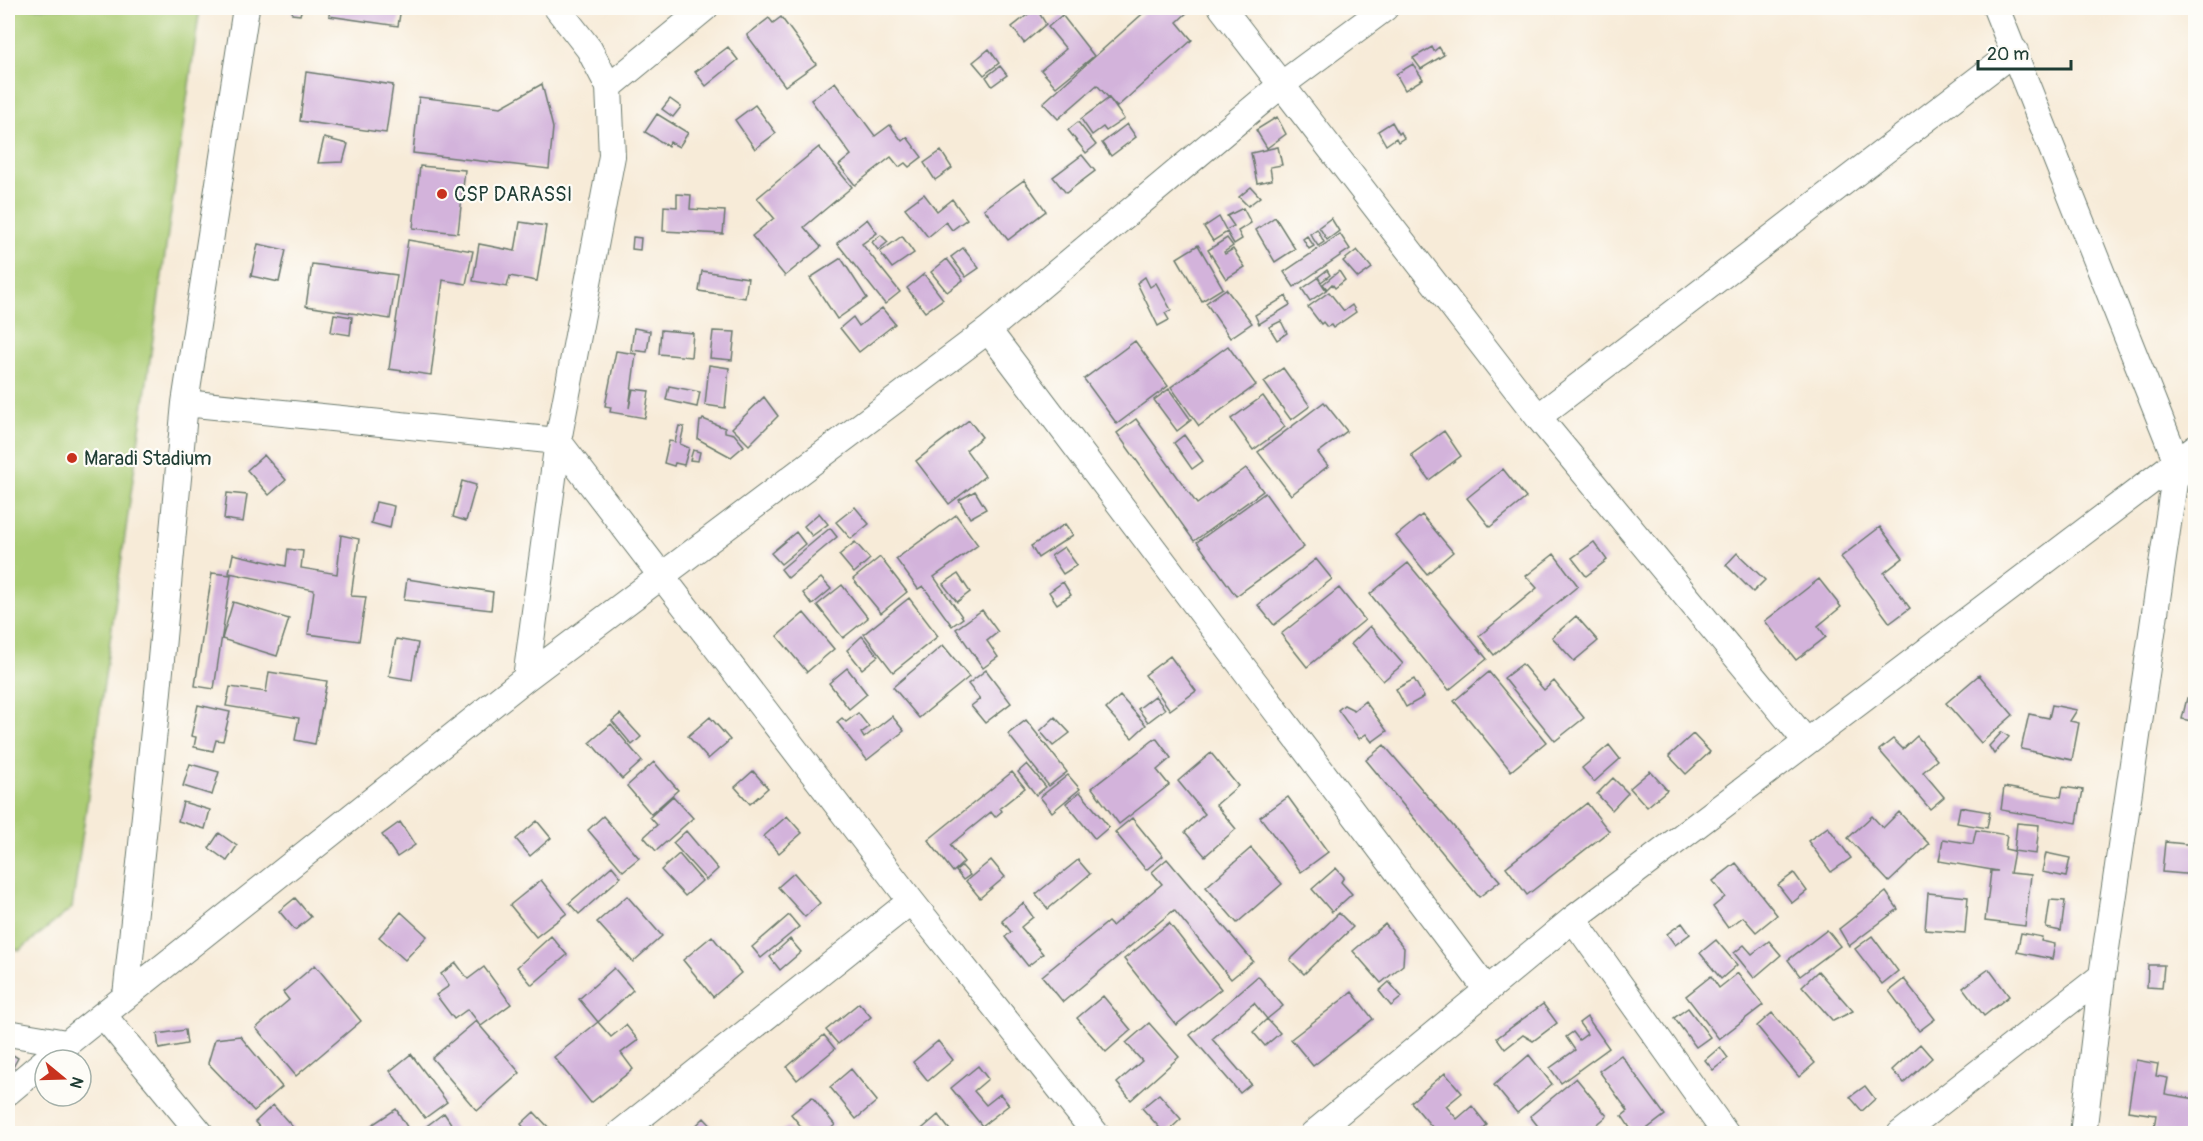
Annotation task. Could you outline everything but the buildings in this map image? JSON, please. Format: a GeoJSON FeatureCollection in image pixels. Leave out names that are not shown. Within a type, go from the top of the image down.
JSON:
{"type":"FeatureCollection","features":[{"type":"Feature","properties":{"kind":"street"},"geometry":{"type":"LineString","coordinates":[[126,996],[158,702],[184,403],[246,8]]}},
{"type":"Feature","properties":{"kind":"street"},"geometry":{"type":"LineString","coordinates":[[526,678],[558,441],[612,156],[609,87],[589,49],[557,8]]}},
{"type":"Feature","properties":{"kind":"street"},"geometry":{"type":"LineString","coordinates":[[609,87],[705,8]]}},
{"type":"Feature","properties":{"kind":"street"},"geometry":{"type":"LineString","coordinates":[[1222,8],[1538,417],[1806,741]]}},
{"type":"Feature","properties":{"kind":"street"},"geometry":{"type":"LineString","coordinates":[[60,1048],[526,678],[988,330],[1281,85],[1385,8]]}},
{"type":"Feature","properties":{"kind":"street"},"geometry":{"type":"LineString","coordinates":[[1996,8],[2189,461],[2102,976],[2084,1134]]}},
{"type":"Feature","properties":{"kind":"street"},"geometry":{"type":"LineString","coordinates":[[1538,417],[2015,51]]}},
{"type":"Feature","properties":{"kind":"street"},"geometry":{"type":"LineString","coordinates":[[988,330],[1487,990]]}},
{"type":"Feature","properties":{"kind":"street"},"geometry":{"type":"LineString","coordinates":[[184,403],[558,441],[911,901],[1096,1134]]}},
{"type":"Feature","properties":{"kind":"street"},"geometry":{"type":"LineString","coordinates":[[1313,1134],[1573,919],[1806,741],[2189,461]]}},
{"type":"Feature","properties":{"kind":"street"},"geometry":{"type":"LineString","coordinates":[[619,1134],[911,901]]}},
{"type":"Feature","properties":{"kind":"street"},"geometry":{"type":"LineString","coordinates":[[1573,919],[1726,1134]]}},
{"type":"Feature","properties":{"kind":"street"},"geometry":{"type":"LineString","coordinates":[[1900,1134],[2102,976]]}},
{"type":"Feature","properties":{"kind":"street"},"geometry":{"type":"LineString","coordinates":[[103,1015],[201,1134]]}},
{"type":"Feature","properties":{"kind":"street"},"geometry":{"type":"LineString","coordinates":[[8,1033],[66,1043]]}},
{"type":"Feature","properties":{"kind":"street"},"geometry":{"type":"LineString","coordinates":[[8,1092],[33,1070]]}},
{"type":"Feature","properties":{"kind":"green space","name":"Maradi Stadium"},"geometry":{"type":"Polygon","coordinates":[[[8,8],[200,8],[72,908],[20,950],[8,948],[8,8]]]}},
{"type":"Feature","properties":{"kind":"place","name":"CSP DARASSI"},"geometry":{"type":"Point","coordinates":[442,194]}},
{"type":"Feature","properties":{"kind":"place","name":"Maradi Stadium"},"geometry":{"type":"Point","coordinates":[72,458]}}]}
